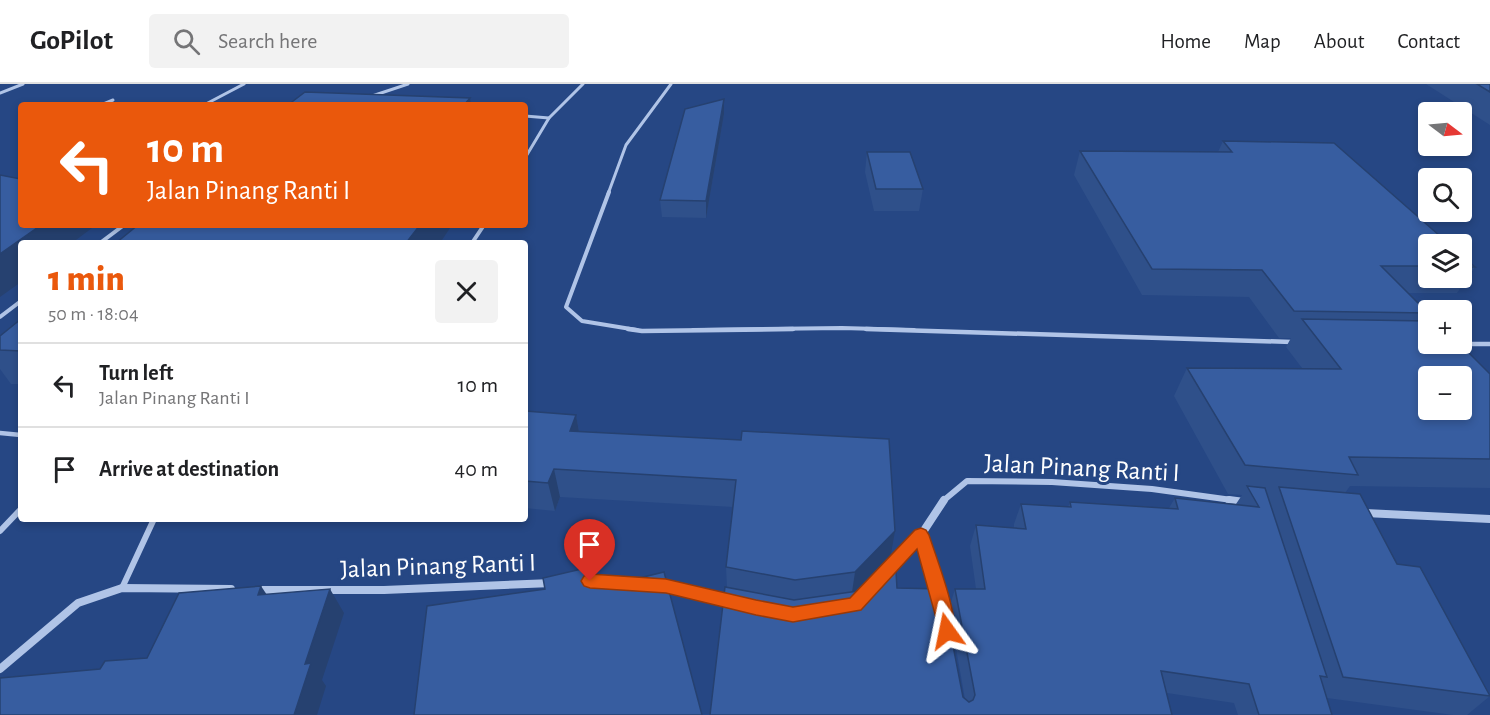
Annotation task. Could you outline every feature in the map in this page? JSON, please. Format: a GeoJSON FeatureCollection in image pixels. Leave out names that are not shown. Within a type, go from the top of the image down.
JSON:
{"type":"FeatureCollection","features":[{"type":"Feature","properties":{"kind":"street","name":"Jalan Pinang Ranti I"},"geometry":{"type":"LineString","coordinates":[[884,574],[921,535],[945,499],[967,481],[1052,482],[1152,489],[1257,504]]}},
{"type":"Feature","properties":{"kind":"street"},"geometry":{"type":"LineString","coordinates":[[1361,512],[1490,519]]}},
{"type":"Feature","properties":{"kind":"street"},"geometry":{"type":"LineString","coordinates":[[921,535],[940,599]]}},
{"type":"Feature","properties":{"kind":"street"},"geometry":{"type":"LineString","coordinates":[[578,581],[633,584]]}},
{"type":"Feature","properties":{"kind":"street","name":"Jalan Pinang Ranti I"},"geometry":{"type":"LineString","coordinates":[[251,590],[384,590],[567,582]]}},
{"type":"Feature","properties":{"kind":"street"},"geometry":{"type":"LineString","coordinates":[[655,585],[735,603]]}},
{"type":"Feature","properties":{"kind":"street"},"geometry":{"type":"LineString","coordinates":[[0,669],[78,603],[122,588],[239,589]]}},
{"type":"Feature","properties":{"kind":"lane"},"geometry":{"type":"LineString","coordinates":[[0,93],[23,84]]}},
{"type":"Feature","properties":{"kind":"lane"},"geometry":{"type":"LineString","coordinates":[[210,102],[244,84]]}},
{"type":"Feature","properties":{"kind":"lane"},"geometry":{"type":"LineString","coordinates":[[372,97],[408,84]]}},
{"type":"Feature","properties":{"kind":"lane"},"geometry":{"type":"LineString","coordinates":[[528,153],[549,118],[583,84]]}},
{"type":"Feature","properties":{"kind":"lane"},"geometry":{"type":"LineString","coordinates":[[671,84],[626,145],[566,307],[582,321],[642,331],[843,328],[1294,342]]}},
{"type":"Feature","properties":{"kind":"lane"},"geometry":{"type":"LineString","coordinates":[[108,102],[113,100]]}},
{"type":"Feature","properties":{"kind":"lane"},"geometry":{"type":"LineString","coordinates":[[528,116],[549,118]]}},
{"type":"Feature","properties":{"kind":"lane"},"geometry":{"type":"LineString","coordinates":[[104,240],[120,228]]}},
{"type":"Feature","properties":{"kind":"lane"},"geometry":{"type":"LineString","coordinates":[[0,317],[18,304]]}},
{"type":"Feature","properties":{"kind":"lane"},"geometry":{"type":"LineString","coordinates":[[1472,344],[1490,344]]}},
{"type":"Feature","properties":{"kind":"lane"},"geometry":{"type":"LineString","coordinates":[[0,433],[18,435]]}},
{"type":"Feature","properties":{"kind":"lane"},"geometry":{"type":"LineString","coordinates":[[0,531],[18,512]]}},
{"type":"Feature","properties":{"kind":"lane"},"geometry":{"type":"LineString","coordinates":[[122,588],[153,522]]}},
{"type":"Feature","properties":{"kind":"building"},"geometry":{"type":"Polygon","coordinates":[[[1477,84],[1490,84],[1490,92],[1477,84]]]}},
{"type":"Feature","properties":{"kind":"building"},"geometry":{"type":"Polygon","coordinates":[[[305,92],[470,98],[467,102],[292,102],[305,92]]]}},
{"type":"Feature","properties":{"kind":"building"},"geometry":{"type":"Polygon","coordinates":[[[724,99],[706,201],[660,200],[685,109],[724,99]]]}},
{"type":"Feature","properties":{"kind":"building"},"geometry":{"type":"Polygon","coordinates":[[[1223,141],[1334,143],[1418,217],[1418,222],[1424,222],[1438,234],[1418,234],[1418,266],[1381,266],[1418,303],[1418,313],[1294,311],[1262,270],[1152,269],[1080,151],[1232,152],[1223,141]]]}},
{"type":"Feature","properties":{"kind":"building"},"geometry":{"type":"Polygon","coordinates":[[[867,152],[910,152],[923,189],[876,189],[867,152]]]}},
{"type":"Feature","properties":{"kind":"building"},"geometry":{"type":"Polygon","coordinates":[[[0,175],[18,178],[18,228],[37,228],[0,254],[0,175]]]}},
{"type":"Feature","properties":{"kind":"building"},"geometry":{"type":"Polygon","coordinates":[[[134,228],[418,228],[408,240],[120,240],[134,228]]]}},
{"type":"Feature","properties":{"kind":"building"},"geometry":{"type":"Polygon","coordinates":[[[1302,319],[1418,321],[1418,354],[1470,354],[1490,374],[1490,459],[1349,457],[1358,475],[1245,465],[1187,368],[1341,369],[1302,319]]]}},
{"type":"Feature","properties":{"kind":"building"},"geometry":{"type":"Polygon","coordinates":[[[18,321],[18,351],[0,350],[0,336],[18,321]]]}},
{"type":"Feature","properties":{"kind":"building"},"geometry":{"type":"Polygon","coordinates":[[[528,411],[576,415],[570,431],[741,440],[742,431],[889,439],[895,531],[855,572],[795,580],[726,567],[736,480],[554,469],[548,483],[528,481],[528,411]]]}},
{"type":"Feature","properties":{"kind":"building"},"geometry":{"type":"Polygon","coordinates":[[[1247,486],[1265,488],[1327,677],[1320,676],[1332,715],[1259,715],[1249,684],[1161,671],[1172,715],[710,715],[725,587],[794,600],[858,591],[895,555],[897,588],[942,589],[963,697],[969,702],[975,695],[955,589],[985,589],[976,525],[1026,529],[1021,504],[1071,507],[1070,502],[1178,509],[1175,498],[1259,507],[1247,486]]]}},
{"type":"Feature","properties":{"kind":"building"},"geometry":{"type":"Polygon","coordinates":[[[1279,487],[1360,494],[1397,564],[1420,567],[1490,696],[1343,677],[1279,487]]]}},
{"type":"Feature","properties":{"kind":"building"},"geometry":{"type":"Polygon","coordinates":[[[594,568],[598,588],[664,572],[702,715],[414,715],[427,606],[545,589],[543,578],[594,568]]]}},
{"type":"Feature","properties":{"kind":"building"},"geometry":{"type":"Polygon","coordinates":[[[261,586],[258,595],[330,589],[305,664],[311,663],[294,715],[0,715],[0,678],[100,669],[105,661],[147,658],[179,593],[261,586]]]}},
{"type":"Feature","properties":{"kind":"route"},"geometry":{"type":"LineString","coordinates":[[590,581],[666,586],[756,608],[793,614],[854,605],[921,535],[944,610],[947,631]]}}]}
